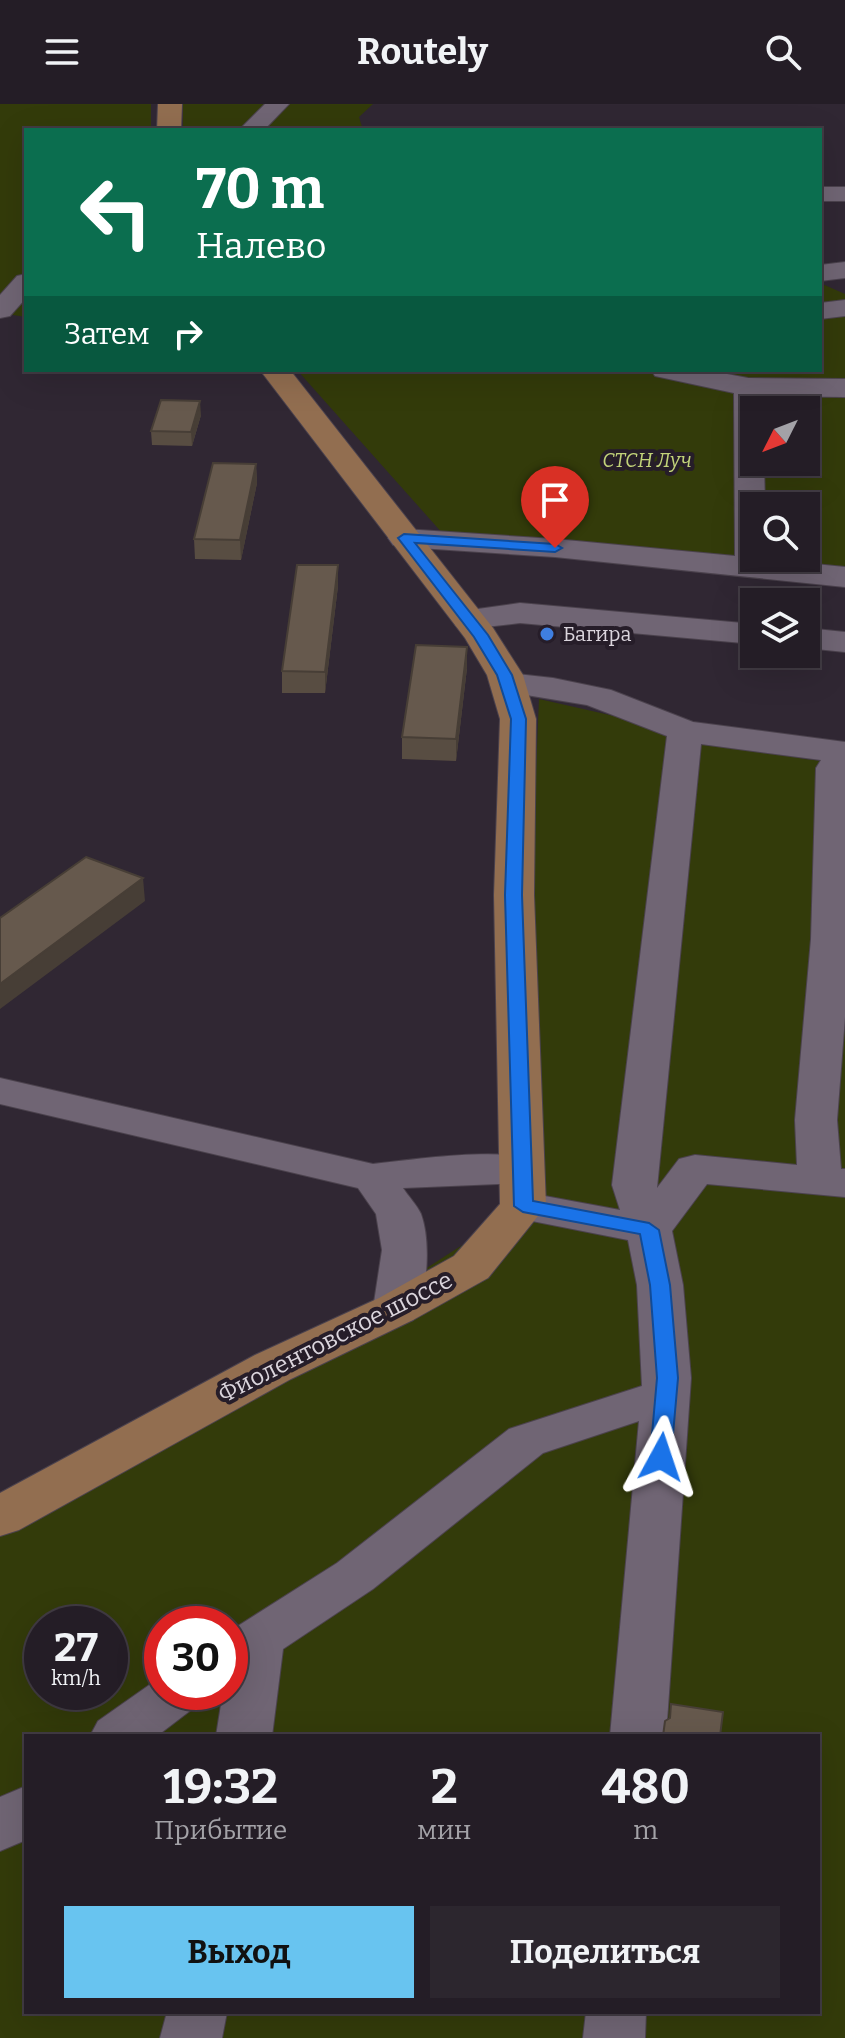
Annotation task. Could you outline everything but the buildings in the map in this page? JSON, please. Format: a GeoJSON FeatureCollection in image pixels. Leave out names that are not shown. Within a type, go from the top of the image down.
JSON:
{"type":"FeatureCollection","features":[{"type":"Feature","properties":{"kind":"main road"},"geometry":{"type":"LineString","coordinates":[[169,128],[170,104]]}},
{"type":"Feature","properties":{"kind":"main road"},"geometry":{"type":"LineString","coordinates":[[277,372],[481,635],[507,683],[518,719],[514,895],[522,1187]]}},
{"type":"Feature","properties":{"kind":"main road","name":"Фиолентовское шоссе"},"geometry":{"type":"LineString","coordinates":[[0,1517],[273,1367],[396,1309],[471,1267],[522,1187]]}},
{"type":"Feature","properties":{"kind":"street"},"geometry":{"type":"LineString","coordinates":[[253,128],[278,104]]}},
{"type":"Feature","properties":{"kind":"street"},"geometry":{"type":"LineString","coordinates":[[822,194],[845,194]]}},
{"type":"Feature","properties":{"kind":"street"},"geometry":{"type":"LineString","coordinates":[[822,273],[845,270]]}},
{"type":"Feature","properties":{"kind":"street"},"geometry":{"type":"LineString","coordinates":[[0,310],[24,284]]}},
{"type":"Feature","properties":{"kind":"street"},"geometry":{"type":"LineString","coordinates":[[822,311],[845,308]]}},
{"type":"Feature","properties":{"kind":"street"},"geometry":{"type":"LineString","coordinates":[[0,310],[24,314]]}},
{"type":"Feature","properties":{"kind":"street"},"geometry":{"type":"LineString","coordinates":[[675,372],[748,387],[845,388]]}},
{"type":"Feature","properties":{"kind":"street"},"geometry":{"type":"LineString","coordinates":[[748,387],[750,492]]}},
{"type":"Feature","properties":{"kind":"street"},"geometry":{"type":"LineString","coordinates":[[404,538],[555,548],[740,566]]}},
{"type":"Feature","properties":{"kind":"street"},"geometry":{"type":"LineString","coordinates":[[798,572],[845,577]]}},
{"type":"Feature","properties":{"kind":"street"},"geometry":{"type":"LineString","coordinates":[[468,619],[520,613],[740,633]]}},
{"type":"Feature","properties":{"kind":"street"},"geometry":{"type":"LineString","coordinates":[[820,639],[845,642]]}},
{"type":"Feature","properties":{"kind":"street"},"geometry":{"type":"LineString","coordinates":[[507,683],[544,685],[596,697],[651,713],[685,731],[839,761],[831,939],[816,1120],[832,1182],[695,1169],[649,1230]]}},
{"type":"Feature","properties":{"kind":"street"},"geometry":{"type":"LineString","coordinates":[[638,1734],[667,1378],[660,1285],[649,1230],[634,1185],[685,731]]}},
{"type":"Feature","properties":{"kind":"street"},"geometry":{"type":"LineString","coordinates":[[0,1091],[373,1178],[424,1172],[522,1187],[649,1230]]}},
{"type":"Feature","properties":{"kind":"street"},"geometry":{"type":"LineString","coordinates":[[373,1178],[398,1214],[405,1250],[396,1309]]}},
{"type":"Feature","properties":{"kind":"street"},"geometry":{"type":"LineString","coordinates":[[248,1646],[355,1576],[526,1441],[666,1395]]}},
{"type":"Feature","properties":{"kind":"street"},"geometry":{"type":"LineString","coordinates":[[121,1734],[152,1710]]}},
{"type":"Feature","properties":{"kind":"street"},"geometry":{"type":"LineString","coordinates":[[244,1710],[244,1734]]}},
{"type":"Feature","properties":{"kind":"street"},"geometry":{"type":"LineString","coordinates":[[0,1828],[24,1810]]}},
{"type":"Feature","properties":{"kind":"street"},"geometry":{"type":"LineString","coordinates":[[191,2038],[197,2014]]}},
{"type":"Feature","properties":{"kind":"street"},"geometry":{"type":"LineString","coordinates":[[614,2038],[616,2014]]}},
{"type":"Feature","properties":{"kind":"green space"},"geometry":{"type":"Polygon","coordinates":[[[0,104],[151,104],[151,128],[24,128],[24,317],[0,313],[0,104]]]}},
{"type":"Feature","properties":{"kind":"green space"},"geometry":{"type":"Polygon","coordinates":[[[183,104],[373,104],[359,117],[362,128],[183,128],[183,104]]]}},
{"type":"Feature","properties":{"kind":"green space","name":"СТСН Луч"},"geometry":{"type":"Polygon","coordinates":[[[822,284],[845,294],[845,572],[820,570],[820,492],[740,492],[740,562],[444,535],[299,372],[822,372],[822,284]]]}},
{"type":"Feature","properties":{"kind":"green space"},"geometry":{"type":"Polygon","coordinates":[[[539,699],[804,759],[845,763],[845,2038],[0,2038],[0,1533],[273,1367],[523,1206],[520,1169],[539,699]]]}},
{"type":"Feature","properties":{"kind":"place","name":"Багира"},"geometry":{"type":"Point","coordinates":[547,634]}},
{"type":"Feature","properties":{"kind":"route"},"geometry":{"type":"LineString","coordinates":[[555,548],[404,538],[481,635],[505,675],[518,719],[514,895],[523,1206],[649,1230],[660,1285],[667,1378],[661,1457]]}}]}
